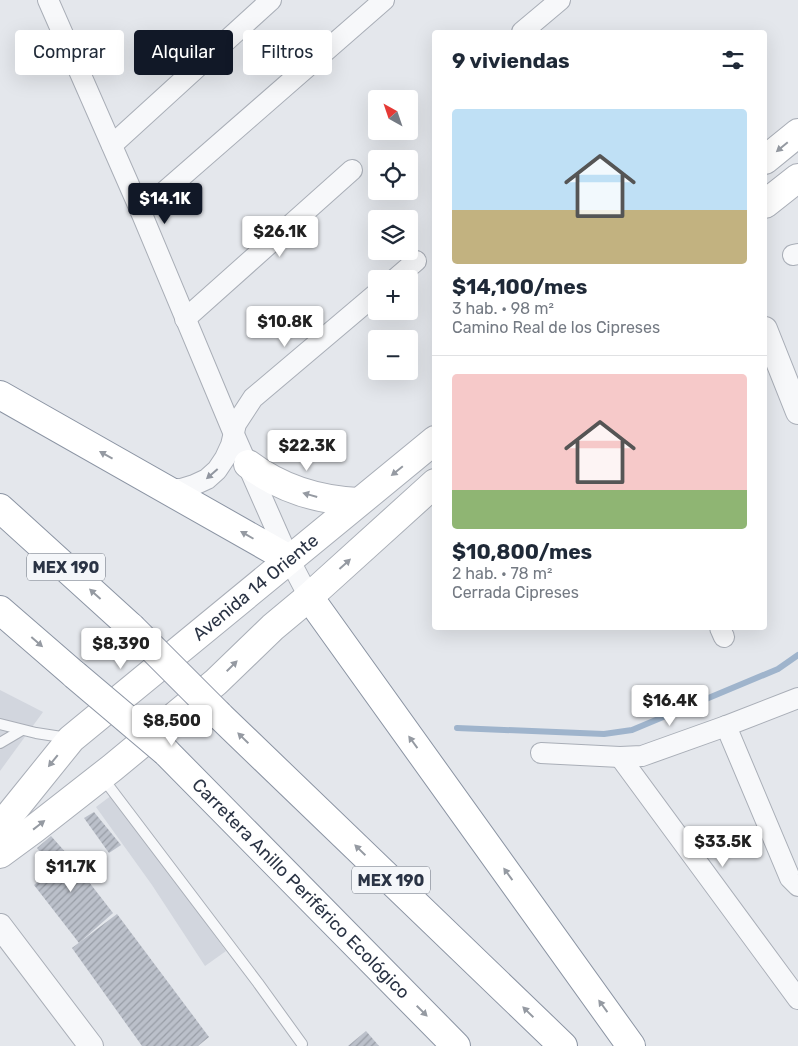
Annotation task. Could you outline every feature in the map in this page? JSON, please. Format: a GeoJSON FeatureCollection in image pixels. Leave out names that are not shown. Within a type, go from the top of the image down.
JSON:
{"type":"FeatureCollection","features":[{"type":"Feature","properties":{"kind":"main road"},"geometry":{"type":"LineString","coordinates":[[767,158],[798,133]]}},
{"type":"Feature","properties":{"kind":"main road"},"geometry":{"type":"LineString","coordinates":[[767,202],[798,178]]}},
{"type":"Feature","properties":{"kind":"main road"},"geometry":{"type":"LineString","coordinates":[[0,396],[289,559]]}},
{"type":"Feature","properties":{"kind":"main road","name":"Avenida 14 Oriente"},"geometry":{"type":"LineString","coordinates":[[0,826],[71,739],[432,442]]}},
{"type":"Feature","properties":{"kind":"main road"},"geometry":{"type":"LineString","coordinates":[[248,464],[263,476],[300,492],[319,498],[358,502]]}},
{"type":"Feature","properties":{"kind":"main road"},"geometry":{"type":"LineString","coordinates":[[0,854],[34,830],[102,776],[216,682],[273,626],[309,597],[432,486]]}},
{"type":"Feature","properties":{"kind":"main road","name":"MEX 190"},"geometry":{"type":"LineString","coordinates":[[0,508],[131,627],[563,1046]]}},
{"type":"Feature","properties":{"kind":"main road"},"geometry":{"type":"LineString","coordinates":[[309,597],[631,1046]]}},
{"type":"Feature","properties":{"kind":"main road","name":"Carretera Anillo Periférico Ecológico"},"geometry":{"type":"LineString","coordinates":[[0,610],[166,752],[456,1046]]}},
{"type":"Feature","properties":{"kind":"street"},"geometry":{"type":"LineString","coordinates":[[48,0],[141,212],[233,432],[289,559],[309,597]]}},
{"type":"Feature","properties":{"kind":"street"},"geometry":{"type":"LineString","coordinates":[[112,146],[272,0]]}},
{"type":"Feature","properties":{"kind":"street"},"geometry":{"type":"LineString","coordinates":[[141,212],[384,0]]}},
{"type":"Feature","properties":{"kind":"street"},"geometry":{"type":"LineString","coordinates":[[524,30],[560,0]]}},
{"type":"Feature","properties":{"kind":"street"},"geometry":{"type":"LineString","coordinates":[[185,319],[352,170]]}},
{"type":"Feature","properties":{"kind":"street"},"geometry":{"type":"LineString","coordinates":[[404,270],[416,260]]}},
{"type":"Feature","properties":{"kind":"street"},"geometry":{"type":"LineString","coordinates":[[167,489],[188,487],[207,479],[217,470],[226,458],[239,418],[253,398],[368,301]]}},
{"type":"Feature","properties":{"kind":"street"},"geometry":{"type":"LineString","coordinates":[[767,334],[798,412]]}},
{"type":"Feature","properties":{"kind":"street"},"geometry":{"type":"LineString","coordinates":[[541,753],[620,757],[642,756],[798,698]]}},
{"type":"Feature","properties":{"kind":"street"},"geometry":{"type":"LineString","coordinates":[[726,726],[790,878],[798,886]]}},
{"type":"Feature","properties":{"kind":"street"},"geometry":{"type":"LineString","coordinates":[[620,757],[798,999]]}},
{"type":"Feature","properties":{"kind":"street"},"geometry":{"type":"LineString","coordinates":[[0,926],[91,1046]]}},
{"type":"Feature","properties":{"kind":"lane"},"geometry":{"type":"LineString","coordinates":[[0,724],[71,739]]}},
{"type":"Feature","properties":{"kind":"lane"},"geometry":{"type":"LineString","coordinates":[[0,743],[22,730]]}},
{"type":"Feature","properties":{"kind":"lane"},"geometry":{"type":"LineString","coordinates":[[102,776],[302,1044]]}},
{"type":"Feature","properties":{"kind":"shaded area"},"geometry":{"type":"Polygon","coordinates":[[[0,690],[43,712],[0,771],[0,690]]]}},
{"type":"Feature","properties":{"kind":"shaded area"},"geometry":{"type":"Polygon","coordinates":[[[112,795],[226,951],[205,966],[152,885],[96,807],[112,795]]]}},
{"type":"Feature","properties":{"kind":"building"},"geometry":{"type":"Polygon","coordinates":[[[94,812],[121,845],[109,853],[84,818],[94,812]]]}},
{"type":"Feature","properties":{"kind":"building"},"geometry":{"type":"Polygon","coordinates":[[[51,836],[68,855],[52,866],[37,848],[51,836]]]}},
{"type":"Feature","properties":{"kind":"building"},"geometry":{"type":"Polygon","coordinates":[[[68,855],[113,913],[79,943],[34,885],[68,855]]]}},
{"type":"Feature","properties":{"kind":"building"},"geometry":{"type":"Polygon","coordinates":[[[117,914],[209,1037],[198,1046],[142,1046],[72,948],[117,914]]]}},
{"type":"Feature","properties":{"kind":"building"},"geometry":{"type":"Polygon","coordinates":[[[366,1031],[379,1046],[348,1046],[366,1031]]]}},
{"type":"Feature","properties":{"kind":"waterway"},"geometry":{"type":"LineString","coordinates":[[457,728],[604,734],[632,730],[778,669],[798,655]]}}]}
